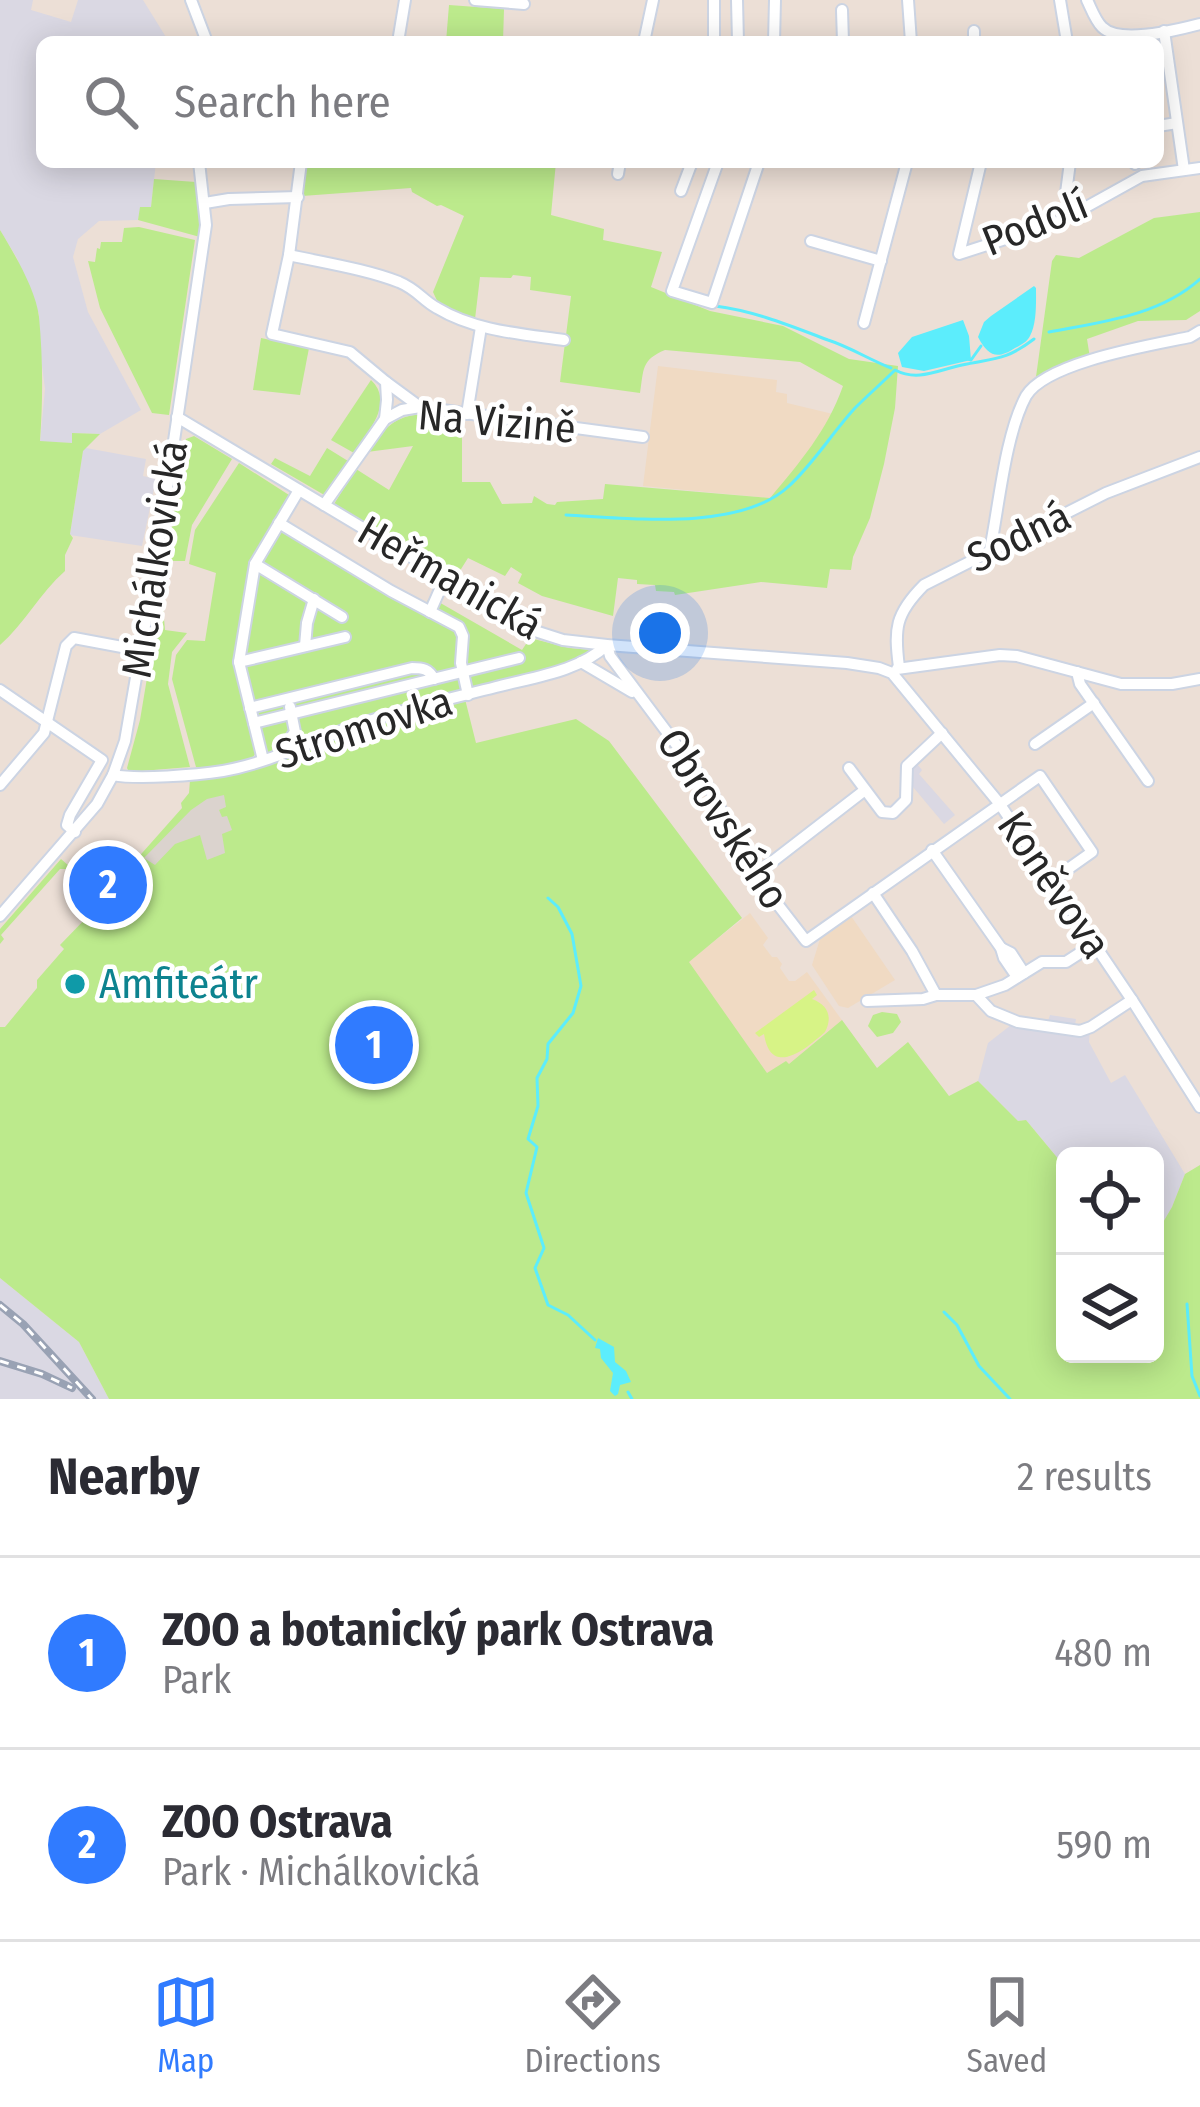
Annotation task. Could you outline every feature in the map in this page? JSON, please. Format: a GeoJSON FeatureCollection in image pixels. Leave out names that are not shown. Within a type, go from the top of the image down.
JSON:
{"type":"FeatureCollection","features":[{"type":"Feature","properties":{"kind":"street"},"geometry":{"type":"LineString","coordinates":[[191,0],[205,36]]}},
{"type":"Feature","properties":{"kind":"street"},"geometry":{"type":"LineString","coordinates":[[399,36],[405,0]]}},
{"type":"Feature","properties":{"kind":"street"},"geometry":{"type":"LineString","coordinates":[[475,0],[524,4]]}},
{"type":"Feature","properties":{"kind":"street"},"geometry":{"type":"LineString","coordinates":[[645,36],[653,0]]}},
{"type":"Feature","properties":{"kind":"street"},"geometry":{"type":"LineString","coordinates":[[714,0],[714,36]]}},
{"type":"Feature","properties":{"kind":"street"},"geometry":{"type":"LineString","coordinates":[[737,0],[738,36]]}},
{"type":"Feature","properties":{"kind":"street"},"geometry":{"type":"LineString","coordinates":[[775,0],[775,36]]}},
{"type":"Feature","properties":{"kind":"street"},"geometry":{"type":"LineString","coordinates":[[908,0],[910,36]]}},
{"type":"Feature","properties":{"kind":"street"},"geometry":{"type":"LineString","coordinates":[[1066,36],[1061,4],[1088,2],[1107,32],[1129,35],[1200,24]]}},
{"type":"Feature","properties":{"kind":"street"},"geometry":{"type":"LineString","coordinates":[[842,10],[843,36]]}},
{"type":"Feature","properties":{"kind":"street"},"geometry":{"type":"LineString","coordinates":[[1164,31],[1184,170]]}},
{"type":"Feature","properties":{"kind":"street"},"geometry":{"type":"LineString","coordinates":[[1164,125],[1177,123]]}},
{"type":"Feature","properties":{"kind":"street","name":"Michálkovická"},"geometry":{"type":"LineString","coordinates":[[0,916],[97,804],[113,775],[132,708],[205,230],[200,168]]}},
{"type":"Feature","properties":{"kind":"street"},"geometry":{"type":"LineString","coordinates":[[300,168],[272,334],[350,352],[420,406]]}},
{"type":"Feature","properties":{"kind":"street"},"geometry":{"type":"LineString","coordinates":[[681,191],[690,168]]}},
{"type":"Feature","properties":{"kind":"street"},"geometry":{"type":"LineString","coordinates":[[716,168],[672,291],[712,303],[757,168]]}},
{"type":"Feature","properties":{"kind":"street"},"geometry":{"type":"LineString","coordinates":[[864,323],[905,168]]}},
{"type":"Feature","properties":{"kind":"street","name":"Podolí"},"geometry":{"type":"LineString","coordinates":[[980,168],[959,254],[1061,221],[1142,176],[1200,168]]}},
{"type":"Feature","properties":{"kind":"street"},"geometry":{"type":"LineString","coordinates":[[1066,193],[1069,168]]}},
{"type":"Feature","properties":{"kind":"street"},"geometry":{"type":"LineString","coordinates":[[206,202],[298,197]]}},
{"type":"Feature","properties":{"kind":"street"},"geometry":{"type":"LineString","coordinates":[[811,241],[881,261]]}},
{"type":"Feature","properties":{"kind":"street"},"geometry":{"type":"LineString","coordinates":[[289,255],[396,281],[422,293],[432,306],[482,327],[564,340]]}},
{"type":"Feature","properties":{"kind":"street"},"geometry":{"type":"LineString","coordinates":[[467,414],[482,327]]}},
{"type":"Feature","properties":{"kind":"street"},"geometry":{"type":"LineString","coordinates":[[990,550],[1011,440],[1027,394],[1063,370],[1091,359],[1200,331]]}},
{"type":"Feature","properties":{"kind":"street"},"geometry":{"type":"LineString","coordinates":[[385,419],[386,382]]}},
{"type":"Feature","properties":{"kind":"street","name":"Na Vizině"},"geometry":{"type":"LineString","coordinates":[[324,505],[385,419],[420,406],[643,437]]}},
{"type":"Feature","properties":{"kind":"street","name":"Heřmanická"},"geometry":{"type":"LineString","coordinates":[[177,417],[536,631],[563,640],[896,670],[1018,656],[1121,684],[1200,679]]}},
{"type":"Feature","properties":{"kind":"street"},"geometry":{"type":"LineString","coordinates":[[1197,458],[1200,475]]}},
{"type":"Feature","properties":{"kind":"street","name":"Sodná"},"geometry":{"type":"LineString","coordinates":[[896,670],[895,634],[900,616],[924,585],[1106,494],[1197,458]]}},
{"type":"Feature","properties":{"kind":"street"},"geometry":{"type":"LineString","coordinates":[[263,760],[239,662],[255,564],[299,490]]}},
{"type":"Feature","properties":{"kind":"street"},"geometry":{"type":"LineString","coordinates":[[279,524],[462,630],[468,695]]}},
{"type":"Feature","properties":{"kind":"street"},"geometry":{"type":"LineString","coordinates":[[255,564],[342,616]]}},
{"type":"Feature","properties":{"kind":"street"},"geometry":{"type":"LineString","coordinates":[[430,612],[446,578]]}},
{"type":"Feature","properties":{"kind":"street"},"geometry":{"type":"LineString","coordinates":[[304,646],[314,599]]}},
{"type":"Feature","properties":{"kind":"street"},"geometry":{"type":"LineString","coordinates":[[239,662],[345,637]]}},
{"type":"Feature","properties":{"kind":"street"},"geometry":{"type":"LineString","coordinates":[[0,785],[44,733],[66,646],[74,638],[122,646]]}},
{"type":"Feature","properties":{"kind":"street","name":"Stromovka"},"geometry":{"type":"LineString","coordinates":[[113,775],[222,771],[277,756],[355,725],[581,662],[607,645]]}},
{"type":"Feature","properties":{"kind":"street","name":"Obrovského"},"geometry":{"type":"LineString","coordinates":[[607,645],[610,656],[711,791],[755,875],[806,941],[873,893]]}},
{"type":"Feature","properties":{"kind":"street"},"geometry":{"type":"LineString","coordinates":[[254,723],[519,658]]}},
{"type":"Feature","properties":{"kind":"street","name":"Obrovského"},"geometry":{"type":"LineString","coordinates":[[581,662],[640,696]]}},
{"type":"Feature","properties":{"kind":"street"},"geometry":{"type":"LineString","coordinates":[[493,664],[498,686]]}},
{"type":"Feature","properties":{"kind":"street"},"geometry":{"type":"LineString","coordinates":[[250,708],[412,668],[431,672],[434,679]]}},
{"type":"Feature","properties":{"kind":"street","name":"Koněvova"},"geometry":{"type":"LineString","coordinates":[[896,670],[999,803],[1200,1107]]}},
{"type":"Feature","properties":{"kind":"street"},"geometry":{"type":"LineString","coordinates":[[1077,672],[1077,680],[1148,781]]}},
{"type":"Feature","properties":{"kind":"street"},"geometry":{"type":"LineString","coordinates":[[0,690],[102,760],[70,815],[67,825],[75,832]]}},
{"type":"Feature","properties":{"kind":"street"},"geometry":{"type":"LineString","coordinates":[[277,756],[295,732],[288,698]]}},
{"type":"Feature","properties":{"kind":"street"},"geometry":{"type":"LineString","coordinates":[[1035,744],[1094,703]]}},
{"type":"Feature","properties":{"kind":"street"},"geometry":{"type":"LineString","coordinates":[[849,768],[882,812],[893,813],[907,796],[907,766],[942,733]]}},
{"type":"Feature","properties":{"kind":"street"},"geometry":{"type":"LineString","coordinates":[[936,995],[873,893],[1040,776],[1092,852],[1051,880]]}},
{"type":"Feature","properties":{"kind":"street"},"geometry":{"type":"LineString","coordinates":[[755,875],[866,790]]}},
{"type":"Feature","properties":{"kind":"street"},"geometry":{"type":"LineString","coordinates":[[932,850],[1001,948],[1011,953],[1021,975]]}},
{"type":"Feature","properties":{"kind":"street"},"geometry":{"type":"LineString","coordinates":[[0,892],[12,902]]}},
{"type":"Feature","properties":{"kind":"street"},"geometry":{"type":"LineString","coordinates":[[866,1001],[976,995],[1005,985],[1042,962],[1066,962],[1094,944]]}},
{"type":"Feature","properties":{"kind":"street"},"geometry":{"type":"LineString","coordinates":[[976,995],[991,1011],[1018,1022],[1080,1031],[1132,1000]]}},
{"type":"Feature","properties":{"kind":"shaded area"},"geometry":{"type":"Polygon","coordinates":[[[0,0],[33,0],[31,10],[71,22],[78,0],[143,0],[165,36],[36,36],[36,168],[155,168],[151,207],[141,207],[138,220],[99,221],[78,239],[73,257],[88,312],[141,410],[100,434],[72,433],[73,443],[40,442],[45,389],[39,314],[17,258],[0,230],[0,0]]]}},
{"type":"Feature","properties":{"kind":"shaded area"},"geometry":{"type":"Polygon","coordinates":[[[658,366],[777,380],[776,392],[787,394],[787,403],[833,414],[816,443],[770,498],[643,486],[658,366]]]}},
{"type":"Feature","properties":{"kind":"shaded area"},"geometry":{"type":"Polygon","coordinates":[[[86,448],[146,459],[143,476],[156,479],[142,546],[70,535],[86,448]]]}},
{"type":"Feature","properties":{"kind":"shaded area"},"geometry":{"type":"Polygon","coordinates":[[[916,763],[922,770],[919,774],[955,815],[944,824],[903,775],[916,763]]]}},
{"type":"Feature","properties":{"kind":"shaded area"},"geometry":{"type":"Polygon","coordinates":[[[224,795],[226,807],[219,810],[232,830],[222,834],[225,853],[207,860],[200,835],[175,844],[155,865],[144,858],[191,810],[224,795]]]}},
{"type":"Feature","properties":{"kind":"shaded area"},"geometry":{"type":"Polygon","coordinates":[[[750,913],[768,938],[763,945],[777,957],[789,981],[807,972],[873,1063],[798,1117],[688,962],[750,913]]]}},
{"type":"Feature","properties":{"kind":"shaded area"},"geometry":{"type":"Polygon","coordinates":[[[851,916],[895,980],[848,1008],[839,1006],[812,965],[820,939],[851,916]]]}},
{"type":"Feature","properties":{"kind":"shaded area"},"geometry":{"type":"Polygon","coordinates":[[[1050,1015],[1076,1019],[1075,1025],[1090,1031],[1089,1042],[1111,1083],[1125,1075],[1185,1174],[1164,1221],[1164,1147],[1056,1147],[1056,1156],[1026,1120],[1018,1121],[978,1081],[988,1043],[1011,1025],[1024,1027],[1027,1017],[1048,1021],[1050,1015]]]}},
{"type":"Feature","properties":{"kind":"shaded area"},"geometry":{"type":"Polygon","coordinates":[[[0,1278],[79,1342],[109,1399],[0,1399],[0,1278]]]}},
{"type":"Feature","properties":{"kind":"green space"},"geometry":{"type":"Polygon","coordinates":[[[449,5],[504,9],[503,36],[446,36],[449,5]]]}},
{"type":"Feature","properties":{"kind":"green space"},"geometry":{"type":"Polygon","coordinates":[[[304,168],[555,168],[551,215],[604,229],[603,240],[662,252],[651,287],[710,311],[783,326],[849,359],[898,366],[884,464],[851,570],[830,569],[827,588],[761,582],[675,595],[656,591],[655,585],[618,578],[613,616],[542,596],[518,583],[522,574],[511,567],[505,576],[468,558],[456,577],[334,504],[356,469],[389,490],[413,446],[367,452],[397,421],[431,414],[462,418],[462,482],[490,482],[502,504],[532,503],[534,496],[555,505],[603,499],[605,484],[770,498],[821,432],[843,386],[800,362],[665,350],[648,362],[640,393],[560,382],[571,296],[530,290],[531,277],[480,277],[475,319],[440,307],[433,292],[464,216],[437,206],[411,188],[302,196],[304,168]]]}},
{"type":"Feature","properties":{"kind":"green space"},"geometry":{"type":"Polygon","coordinates":[[[154,179],[196,182],[200,237],[138,220],[140,207],[151,207],[154,179]]]}},
{"type":"Feature","properties":{"kind":"green space"},"geometry":{"type":"Polygon","coordinates":[[[1200,212],[1200,311],[1186,320],[1138,321],[1087,339],[1090,358],[1035,384],[1056,255],[1079,258],[1154,218],[1200,212]]]}},
{"type":"Feature","properties":{"kind":"green space"},"geometry":{"type":"Polygon","coordinates":[[[124,228],[195,240],[169,415],[152,413],[100,308],[88,261],[95,262],[101,242],[122,242],[124,228]]]}},
{"type":"Feature","properties":{"kind":"green space"},"geometry":{"type":"Polygon","coordinates":[[[0,230],[37,306],[42,364],[40,441],[72,443],[72,433],[100,434],[83,451],[65,571],[0,645],[0,230]]]}},
{"type":"Feature","properties":{"kind":"green space"},"geometry":{"type":"Polygon","coordinates":[[[261,338],[309,348],[300,395],[253,390],[261,338]]]}},
{"type":"Feature","properties":{"kind":"green space"},"geometry":{"type":"Polygon","coordinates":[[[371,380],[378,389],[380,407],[354,453],[331,440],[371,380]]]}},
{"type":"Feature","properties":{"kind":"green space"},"geometry":{"type":"Polygon","coordinates":[[[194,436],[232,459],[192,525],[185,561],[167,561],[184,465],[180,464],[186,439],[194,436]]]}},
{"type":"Feature","properties":{"kind":"green space"},"geometry":{"type":"Polygon","coordinates":[[[327,448],[348,461],[326,496],[271,464],[275,458],[310,476],[327,448]]]}},
{"type":"Feature","properties":{"kind":"green space"},"geometry":{"type":"Polygon","coordinates":[[[239,463],[289,495],[251,561],[235,663],[257,751],[251,760],[200,768],[172,679],[176,655],[187,640],[205,641],[216,573],[189,564],[195,530],[239,463]]]}},
{"type":"Feature","properties":{"kind":"green space"},"geometry":{"type":"Polygon","coordinates":[[[284,529],[422,609],[430,597],[522,650],[530,638],[592,650],[574,663],[268,754],[243,664],[261,562],[284,529]]]}},
{"type":"Feature","properties":{"kind":"green space"},"geometry":{"type":"Polygon","coordinates":[[[159,606],[163,607],[165,630],[187,633],[172,652],[168,684],[190,767],[129,772],[127,768],[159,606]]]}},
{"type":"Feature","properties":{"kind":"green space"},"geometry":{"type":"Polygon","coordinates":[[[465,699],[476,743],[576,719],[609,741],[742,918],[689,962],[767,1073],[786,1061],[789,1064],[842,1020],[877,1068],[908,1042],[949,1096],[978,1081],[1018,1121],[1026,1120],[1056,1156],[1056,1363],[1164,1363],[1164,1221],[1185,1174],[1200,1165],[1200,1399],[109,1399],[79,1342],[0,1278],[0,1027],[5,1027],[37,988],[37,980],[64,949],[60,945],[90,914],[85,903],[121,865],[127,870],[182,808],[190,780],[465,699]]]}},
{"type":"Feature","properties":{"kind":"green space"},"geometry":{"type":"Polygon","coordinates":[[[61,859],[68,869],[60,869],[1,935],[0,944],[0,929],[61,859]]]}},
{"type":"Feature","properties":{"kind":"green space"},"geometry":{"type":"Polygon","coordinates":[[[814,990],[817,995],[812,999],[828,1012],[825,1032],[790,1056],[774,1055],[764,1034],[755,1033],[814,990]]]}},
{"type":"Feature","properties":{"kind":"green space"},"geometry":{"type":"Polygon","coordinates":[[[897,1014],[901,1022],[893,1033],[877,1037],[868,1026],[873,1015],[897,1014]]]}},
{"type":"Feature","properties":{"kind":"water"},"geometry":{"type":"Polygon","coordinates":[[[1034,286],[1036,312],[1029,338],[1003,354],[989,352],[978,337],[984,322],[1034,286]]]}},
{"type":"Feature","properties":{"kind":"water"},"geometry":{"type":"Polygon","coordinates":[[[963,320],[971,360],[924,371],[902,367],[898,353],[912,337],[963,320]]]}},
{"type":"Feature","properties":{"kind":"water"},"geometry":{"type":"Polygon","coordinates":[[[598,1338],[614,1347],[615,1362],[631,1382],[620,1385],[615,1396],[610,1391],[613,1373],[595,1348],[598,1338]]]}},
{"type":"Feature","properties":{"kind":"waterway"},"geometry":{"type":"LineString","coordinates":[[1049,332],[1148,309],[1200,279]]}},
{"type":"Feature","properties":{"kind":"waterway"},"geometry":{"type":"LineString","coordinates":[[715,306],[787,324],[891,368]]}},
{"type":"Feature","properties":{"kind":"waterway"},"geometry":{"type":"LineString","coordinates":[[566,515],[682,519],[768,501],[807,468],[855,408],[895,370],[928,374],[1000,358],[1034,339]]}},
{"type":"Feature","properties":{"kind":"waterway"},"geometry":{"type":"LineString","coordinates":[[968,359],[981,346]]}},
{"type":"Feature","properties":{"kind":"waterway"},"geometry":{"type":"LineString","coordinates":[[548,898],[572,934],[581,986],[573,1013],[548,1044],[547,1059],[537,1078],[538,1106],[528,1139],[537,1147],[526,1193],[544,1248],[535,1268],[548,1305],[568,1315],[595,1340]]}},
{"type":"Feature","properties":{"kind":"waterway"},"geometry":{"type":"LineString","coordinates":[[1187,1304],[1192,1376],[1200,1396]]}},
{"type":"Feature","properties":{"kind":"waterway"},"geometry":{"type":"LineString","coordinates":[[944,1312],[957,1325],[979,1366],[1010,1399]]}},
{"type":"Feature","properties":{"kind":"waterway"},"geometry":{"type":"LineString","coordinates":[[628,1392],[632,1399]]}},
{"type":"Feature","properties":{"kind":"railway"},"geometry":{"type":"LineString","coordinates":[[0,1305],[92,1399]]}},
{"type":"Feature","properties":{"kind":"railway"},"geometry":{"type":"LineString","coordinates":[[0,1361],[72,1388]]}},
{"type":"Feature","properties":{"kind":"place","name":"ZOO Ostrava"},"geometry":{"type":"Point","coordinates":[108,885]}},
{"type":"Feature","properties":{"kind":"place","name":"Amfiteátr"},"geometry":{"type":"Point","coordinates":[75,984]}},
{"type":"Feature","properties":{"kind":"place","name":"ZOO a botanický park Ostrava"},"geometry":{"type":"Point","coordinates":[374,1045]}}]}
